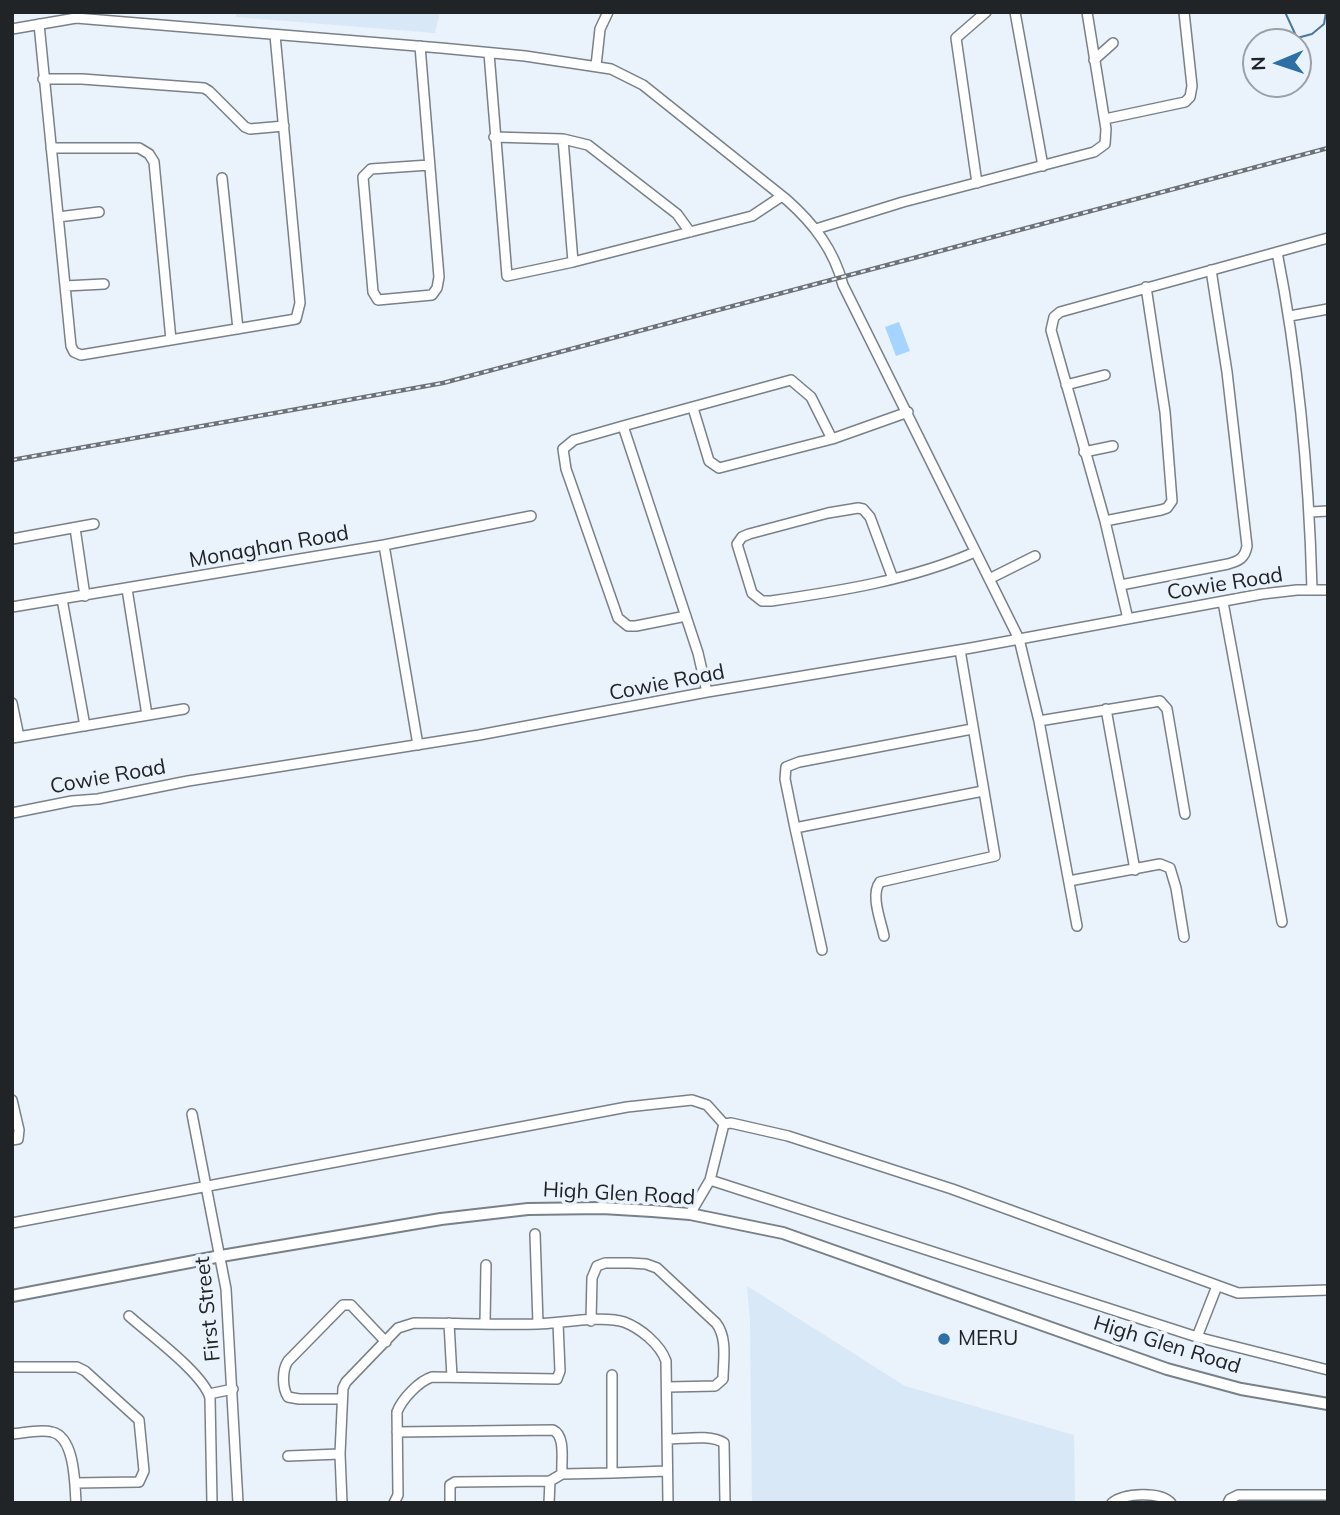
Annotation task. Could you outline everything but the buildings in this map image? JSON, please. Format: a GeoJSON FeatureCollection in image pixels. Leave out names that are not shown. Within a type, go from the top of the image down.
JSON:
{"type":"FeatureCollection","features":[{"type":"Feature","properties":{"kind":"main road","name":"High Glen Road"},"geometry":{"type":"LineString","coordinates":[[12,1296],[221,1256],[442,1219],[528,1209],[602,1208],[690,1214],[783,1233],[816,1243],[1167,1369],[1241,1389],[1328,1404]]}},
{"type":"Feature","properties":{"kind":"street"},"geometry":{"type":"LineString","coordinates":[[596,66],[600,29],[608,12]]}},
{"type":"Feature","properties":{"kind":"street"},"geometry":{"type":"LineString","coordinates":[[977,183],[956,38],[986,12]]}},
{"type":"Feature","properties":{"kind":"street"},"geometry":{"type":"LineString","coordinates":[[1015,12],[1043,166]]}},
{"type":"Feature","properties":{"kind":"street"},"geometry":{"type":"LineString","coordinates":[[817,229],[1094,152],[1105,144],[1107,129],[1087,12]]}},
{"type":"Feature","properties":{"kind":"street"},"geometry":{"type":"LineString","coordinates":[[1105,119],[1185,102],[1191,97],[1184,12]]}},
{"type":"Feature","properties":{"kind":"street"},"geometry":{"type":"LineString","coordinates":[[12,29],[76,15],[275,35],[421,46],[611,69],[643,85],[782,196],[817,229],[1019,639],[1039,721],[1077,926]]}},
{"type":"Feature","properties":{"kind":"street"},"geometry":{"type":"LineString","coordinates":[[39,24],[71,345],[78,355],[296,319],[299,313],[275,35]]}},
{"type":"Feature","properties":{"kind":"street"},"geometry":{"type":"LineString","coordinates":[[1094,60],[1113,43]]}},
{"type":"Feature","properties":{"kind":"street"},"geometry":{"type":"LineString","coordinates":[[421,46],[439,277],[437,288],[432,295],[378,300],[373,292],[363,177],[371,169],[429,164]]}},
{"type":"Feature","properties":{"kind":"street"},"geometry":{"type":"LineString","coordinates":[[489,53],[507,276],[573,262],[752,216],[782,196]]}},
{"type":"Feature","properties":{"kind":"street"},"geometry":{"type":"LineString","coordinates":[[43,79],[82,79],[204,88],[250,130],[284,127]]}},
{"type":"Feature","properties":{"kind":"street"},"geometry":{"type":"LineString","coordinates":[[494,137],[563,139],[588,145],[677,214],[690,232]]}},
{"type":"Feature","properties":{"kind":"street"},"geometry":{"type":"LineString","coordinates":[[563,139],[573,262]]}},
{"type":"Feature","properties":{"kind":"street"},"geometry":{"type":"LineString","coordinates":[[51,148],[139,148],[152,157],[170,340]]}},
{"type":"Feature","properties":{"kind":"street"},"geometry":{"type":"LineString","coordinates":[[222,178],[239,329]]}},
{"type":"Feature","properties":{"kind":"street"},"geometry":{"type":"LineString","coordinates":[[58,217],[99,212]]}},
{"type":"Feature","properties":{"kind":"street"},"geometry":{"type":"LineString","coordinates":[[1128,619],[1105,521],[1051,330],[1054,317],[1060,312],[1146,287],[1328,238]]}},
{"type":"Feature","properties":{"kind":"street"},"geometry":{"type":"LineString","coordinates":[[1277,252],[1290,316],[1310,512],[1312,589]]}},
{"type":"Feature","properties":{"kind":"street"},"geometry":{"type":"LineString","coordinates":[[1121,585],[1228,564],[1246,554],[1227,372],[1211,270]]}},
{"type":"Feature","properties":{"kind":"street"},"geometry":{"type":"LineString","coordinates":[[65,286],[104,284]]}},
{"type":"Feature","properties":{"kind":"street"},"geometry":{"type":"LineString","coordinates":[[1105,521],[1161,510],[1167,508],[1172,501],[1167,424],[1146,287]]}},
{"type":"Feature","properties":{"kind":"street"},"geometry":{"type":"LineString","coordinates":[[1290,316],[1328,309]]}},
{"type":"Feature","properties":{"kind":"street"},"geometry":{"type":"LineString","coordinates":[[1066,385],[1105,375]]}},
{"type":"Feature","properties":{"kind":"street"},"geometry":{"type":"LineString","coordinates":[[686,616],[635,626],[628,626],[618,618],[566,469],[563,449],[569,442],[791,380],[811,397],[832,439]]}},
{"type":"Feature","properties":{"kind":"street"},"geometry":{"type":"LineString","coordinates":[[693,408],[709,461],[719,468],[832,439],[908,412]]}},
{"type":"Feature","properties":{"kind":"street"},"geometry":{"type":"LineString","coordinates":[[623,426],[686,616],[707,692]]}},
{"type":"Feature","properties":{"kind":"street"},"geometry":{"type":"LineString","coordinates":[[1084,452],[1113,446]]}},
{"type":"Feature","properties":{"kind":"street"},"geometry":{"type":"LineString","coordinates":[[893,579],[870,517],[863,509],[828,513],[749,534],[737,544],[748,585],[752,593],[762,601],[794,598],[893,579],[938,568],[975,552]]}},
{"type":"Feature","properties":{"kind":"street"},"geometry":{"type":"LineString","coordinates":[[1310,512],[1328,511]]}},
{"type":"Feature","properties":{"kind":"street","name":"Monaghan Road"},"geometry":{"type":"LineString","coordinates":[[12,607],[384,545],[531,516]]}},
{"type":"Feature","properties":{"kind":"street"},"geometry":{"type":"LineString","coordinates":[[12,539],[94,524]]}},
{"type":"Feature","properties":{"kind":"street"},"geometry":{"type":"LineString","coordinates":[[75,527],[85,596]]}},
{"type":"Feature","properties":{"kind":"street"},"geometry":{"type":"LineString","coordinates":[[384,545],[418,745]]}},
{"type":"Feature","properties":{"kind":"street"},"geometry":{"type":"LineString","coordinates":[[989,579],[1035,556]]}},
{"type":"Feature","properties":{"kind":"street"},"geometry":{"type":"LineString","coordinates":[[127,589],[147,715]]}},
{"type":"Feature","properties":{"kind":"street","name":"Cowie Road"},"geometry":{"type":"LineString","coordinates":[[12,813],[201,779],[418,745],[1262,594],[1328,590]]}},
{"type":"Feature","properties":{"kind":"street"},"geometry":{"type":"LineString","coordinates":[[62,599],[85,726]]}},
{"type":"Feature","properties":{"kind":"street"},"geometry":{"type":"LineString","coordinates":[[1223,602],[1282,922]]}},
{"type":"Feature","properties":{"kind":"street"},"geometry":{"type":"LineString","coordinates":[[884,936],[875,889],[880,882],[995,856],[960,650]]}},
{"type":"Feature","properties":{"kind":"street"},"geometry":{"type":"LineString","coordinates":[[1039,721],[1160,701],[1167,709],[1185,814]]}},
{"type":"Feature","properties":{"kind":"street"},"geometry":{"type":"LineString","coordinates":[[12,703],[15,737],[184,709]]}},
{"type":"Feature","properties":{"kind":"street"},"geometry":{"type":"LineString","coordinates":[[1106,709],[1135,870]]}},
{"type":"Feature","properties":{"kind":"street"},"geometry":{"type":"LineString","coordinates":[[822,950],[794,828],[785,779],[786,767],[799,762],[972,729]]}},
{"type":"Feature","properties":{"kind":"street"},"geometry":{"type":"LineString","coordinates":[[794,828],[983,791]]}},
{"type":"Feature","properties":{"kind":"street"},"geometry":{"type":"LineString","coordinates":[[1069,881],[1160,864],[1170,868],[1184,937]]}},
{"type":"Feature","properties":{"kind":"street"},"geometry":{"type":"LineString","coordinates":[[12,1100],[19,1133],[18,1138],[12,1140]]}},
{"type":"Feature","properties":{"kind":"street"},"geometry":{"type":"LineString","coordinates":[[12,1223],[627,1107],[692,1100],[707,1105],[724,1124]]}},
{"type":"Feature","properties":{"kind":"street","name":"First Street"},"geometry":{"type":"LineString","coordinates":[[192,1114],[226,1289],[238,1503]]}},
{"type":"Feature","properties":{"kind":"street"},"geometry":{"type":"LineString","coordinates":[[724,1124],[731,1123],[788,1136],[939,1185],[1238,1293],[1328,1290]]}},
{"type":"Feature","properties":{"kind":"street"},"geometry":{"type":"LineString","coordinates":[[690,1214],[710,1180],[724,1124]]}},
{"type":"Feature","properties":{"kind":"street"},"geometry":{"type":"LineString","coordinates":[[710,1180],[1198,1337],[1328,1370]]}},
{"type":"Feature","properties":{"kind":"street"},"geometry":{"type":"LineString","coordinates":[[535,1234],[538,1324]]}},
{"type":"Feature","properties":{"kind":"street"},"geometry":{"type":"LineString","coordinates":[[592,1321],[592,1278],[597,1266],[605,1263],[646,1264],[663,1272],[716,1323],[722,1332],[723,1341],[723,1379],[715,1386],[668,1387]]}},
{"type":"Feature","properties":{"kind":"street"},"geometry":{"type":"LineString","coordinates":[[485,1323],[486,1265]]}},
{"type":"Feature","properties":{"kind":"street"},"geometry":{"type":"LineString","coordinates":[[1198,1337],[1217,1286]]}},
{"type":"Feature","properties":{"kind":"street"},"geometry":{"type":"LineString","coordinates":[[341,1399],[288,1397],[284,1388],[284,1368],[288,1361],[343,1305],[351,1305],[386,1342]]}},
{"type":"Feature","properties":{"kind":"street"},"geometry":{"type":"LineString","coordinates":[[129,1316],[195,1374],[209,1394],[212,1503]]}},
{"type":"Feature","properties":{"kind":"street"},"geometry":{"type":"LineString","coordinates":[[342,1503],[341,1399],[346,1382],[398,1328],[408,1324],[538,1324],[616,1320],[641,1332],[665,1356],[668,1387],[668,1503]]}},
{"type":"Feature","properties":{"kind":"street"},"geometry":{"type":"LineString","coordinates":[[449,1323],[452,1377]]}},
{"type":"Feature","properties":{"kind":"street"},"geometry":{"type":"LineString","coordinates":[[394,1503],[398,1494],[397,1412],[401,1402],[427,1378],[557,1379],[560,1371],[558,1323]]}},
{"type":"Feature","properties":{"kind":"street"},"geometry":{"type":"LineString","coordinates":[[12,1367],[77,1367],[85,1371],[139,1420],[144,1471],[139,1482],[75,1483]]}},
{"type":"Feature","properties":{"kind":"street"},"geometry":{"type":"LineString","coordinates":[[612,1375],[612,1473]]}},
{"type":"Feature","properties":{"kind":"street"},"geometry":{"type":"LineString","coordinates":[[209,1394],[233,1389]]}},
{"type":"Feature","properties":{"kind":"street"},"geometry":{"type":"LineString","coordinates":[[397,1432],[556,1431],[561,1438],[562,1474]]}},
{"type":"Feature","properties":{"kind":"street"},"geometry":{"type":"LineString","coordinates":[[12,1433],[56,1434],[70,1450],[76,1503]]}},
{"type":"Feature","properties":{"kind":"street"},"geometry":{"type":"LineString","coordinates":[[668,1439],[708,1439],[724,1443],[725,1503]]}},
{"type":"Feature","properties":{"kind":"street"},"geometry":{"type":"LineString","coordinates":[[288,1456],[340,1454]]}},
{"type":"Feature","properties":{"kind":"street"},"geometry":{"type":"LineString","coordinates":[[450,1503],[450,1485],[456,1482],[550,1482],[562,1474],[667,1471]]}},
{"type":"Feature","properties":{"kind":"street"},"geometry":{"type":"LineString","coordinates":[[549,1503],[550,1482]]}},
{"type":"Feature","properties":{"kind":"street"},"geometry":{"type":"LineString","coordinates":[[1228,1503],[1238,1495],[1328,1495]]}},
{"type":"Feature","properties":{"kind":"street"},"geometry":{"type":"LineString","coordinates":[[1112,1503],[1125,1497],[1160,1496],[1171,1503]]}},
{"type":"Feature","properties":{"kind":"shaded area"},"geometry":{"type":"Polygon","coordinates":[[[236,12],[440,12],[435,33],[236,17],[236,12]]]}},
{"type":"Feature","properties":{"kind":"shaded area"},"geometry":{"type":"Polygon","coordinates":[[[899,322],[910,351],[896,356],[885,327],[899,322]]]}},
{"type":"Feature","properties":{"kind":"shaded area"},"geometry":{"type":"Polygon","coordinates":[[[747,1286],[905,1386],[1074,1435],[1075,1503],[752,1503],[750,1320],[747,1286]]]}},
{"type":"Feature","properties":{"kind":"waterway"},"geometry":{"type":"LineString","coordinates":[[1285,12],[1297,38],[1312,34],[1324,24],[1326,12]]}},
{"type":"Feature","properties":{"kind":"railway"},"geometry":{"type":"LineString","coordinates":[[12,460],[443,383],[1328,148]]}},
{"type":"Feature","properties":{"kind":"place","name":"MERU"},"geometry":{"type":"Point","coordinates":[944,1339]}}]}
